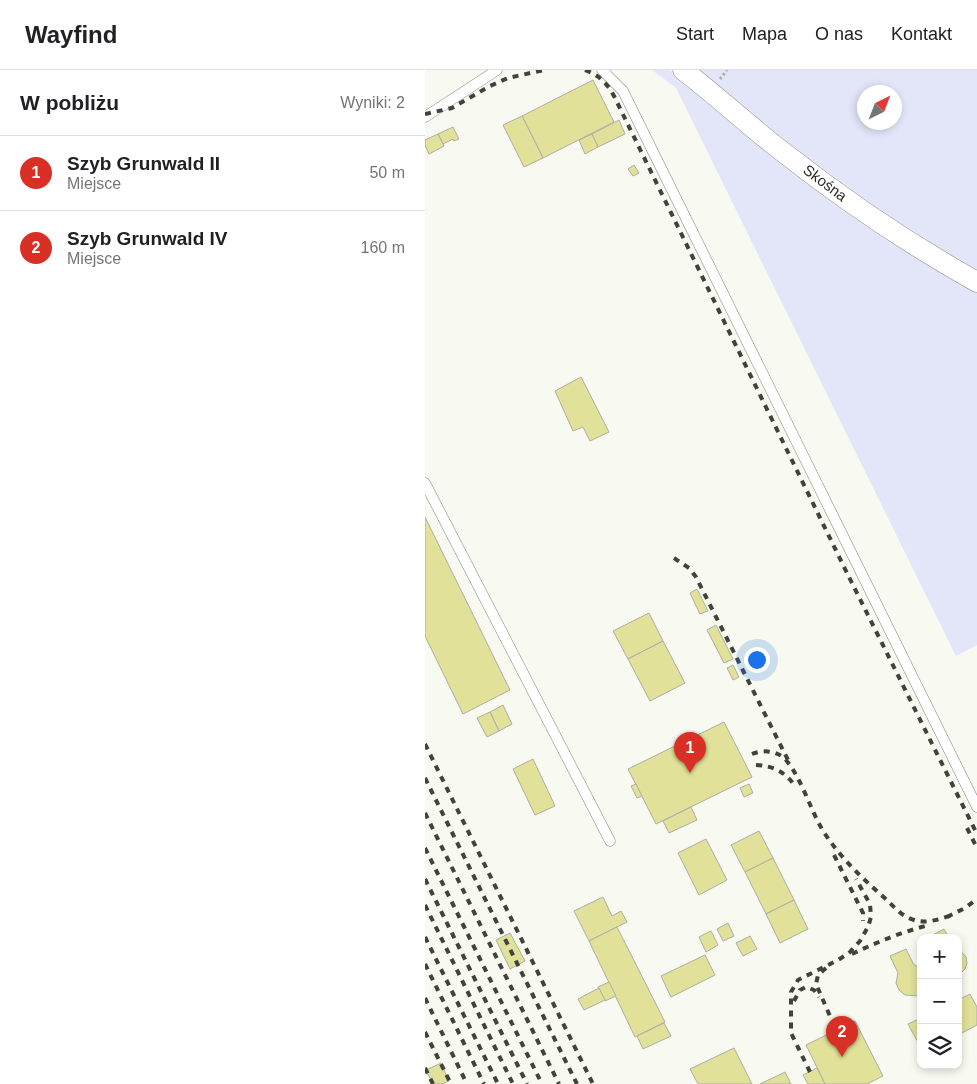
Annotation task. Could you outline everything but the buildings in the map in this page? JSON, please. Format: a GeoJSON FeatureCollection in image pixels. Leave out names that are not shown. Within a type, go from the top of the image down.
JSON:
{"type":"FeatureCollection","features":[{"type":"Feature","properties":{"kind":"street","name":"Skośna"},"geometry":{"type":"LineString","coordinates":[[683,70],[783,152],[865,213],[931,256],[977,282]]}},
{"type":"Feature","properties":{"kind":"lane"},"geometry":{"type":"LineString","coordinates":[[425,117],[497,70]]}},
{"type":"Feature","properties":{"kind":"lane"},"geometry":{"type":"LineString","coordinates":[[602,70],[623,91],[977,807]]}},
{"type":"Feature","properties":{"kind":"lane"},"geometry":{"type":"LineString","coordinates":[[425,483],[610,841]]}},
{"type":"Feature","properties":{"kind":"shaded area"},"geometry":{"type":"Polygon","coordinates":[[[652,70],[670,70],[706,98],[977,291],[977,645],[956,656],[676,88],[652,70]]]}},
{"type":"Feature","properties":{"kind":"shaded area"},"geometry":{"type":"Polygon","coordinates":[[[693,70],[977,70],[977,274],[865,207],[693,70]]]}},
{"type":"Feature","properties":{"kind":"railway"},"geometry":{"type":"LineString","coordinates":[[425,114],[452,108],[508,78],[544,70]]}},
{"type":"Feature","properties":{"kind":"railway"},"geometry":{"type":"LineString","coordinates":[[585,70],[602,80],[614,96],[977,834]]}},
{"type":"Feature","properties":{"kind":"railway"},"geometry":{"type":"LineString","coordinates":[[674,558],[689,568],[696,577],[788,760]]}},
{"type":"Feature","properties":{"kind":"railway"},"geometry":{"type":"LineString","coordinates":[[425,744],[593,1084]]}},
{"type":"Feature","properties":{"kind":"railway"},"geometry":{"type":"LineString","coordinates":[[752,754],[768,751],[777,753],[784,758],[800,782],[822,829],[836,849],[860,876],[899,912],[910,919],[919,921],[933,921],[952,915]]}},
{"type":"Feature","properties":{"kind":"railway"},"geometry":{"type":"LineString","coordinates":[[756,765],[778,771],[795,786]]}},
{"type":"Feature","properties":{"kind":"railway"},"geometry":{"type":"LineString","coordinates":[[425,778],[577,1084]]}},
{"type":"Feature","properties":{"kind":"railway"},"geometry":{"type":"LineString","coordinates":[[425,813],[559,1084]]}},
{"type":"Feature","properties":{"kind":"railway"},"geometry":{"type":"LineString","coordinates":[[967,828],[977,848]]}},
{"type":"Feature","properties":{"kind":"railway"},"geometry":{"type":"LineString","coordinates":[[425,848],[542,1084]]}},
{"type":"Feature","properties":{"kind":"railway"},"geometry":{"type":"LineString","coordinates":[[834,855],[863,913],[863,921]]}},
{"type":"Feature","properties":{"kind":"railway"},"geometry":{"type":"LineString","coordinates":[[425,879],[527,1084]]}},
{"type":"Feature","properties":{"kind":"railway"},"geometry":{"type":"LineString","coordinates":[[810,1072],[791,1033],[791,992],[798,980],[838,960],[849,953],[860,941],[871,917],[870,904],[856,879]]}},
{"type":"Feature","properties":{"kind":"railway"},"geometry":{"type":"LineString","coordinates":[[947,917],[965,908],[977,899]]}},
{"type":"Feature","properties":{"kind":"railway"},"geometry":{"type":"LineString","coordinates":[[425,905],[513,1084]]}},
{"type":"Feature","properties":{"kind":"railway"},"geometry":{"type":"LineString","coordinates":[[852,954],[871,945],[929,925]]}},
{"type":"Feature","properties":{"kind":"railway"},"geometry":{"type":"LineString","coordinates":[[425,937],[498,1084]]}},
{"type":"Feature","properties":{"kind":"railway"},"geometry":{"type":"LineString","coordinates":[[425,964],[484,1084]]}},
{"type":"Feature","properties":{"kind":"railway"},"geometry":{"type":"LineString","coordinates":[[826,968],[818,975],[816,984],[836,1030]]}},
{"type":"Feature","properties":{"kind":"railway"},"geometry":{"type":"LineString","coordinates":[[794,1001],[800,990],[806,987],[814,990],[819,997]]}},
{"type":"Feature","properties":{"kind":"railway"},"geometry":{"type":"LineString","coordinates":[[425,998],[467,1084]]}},
{"type":"Feature","properties":{"kind":"railway"},"geometry":{"type":"LineString","coordinates":[[425,1032],[451,1084]]}},
{"type":"Feature","properties":{"kind":"railway"},"geometry":{"type":"LineString","coordinates":[[425,1068],[433,1084]]}},
{"type":"Feature","properties":{"kind":"place","name":"Szyb Grunwald II"},"geometry":{"type":"Point","coordinates":[690,773]}},
{"type":"Feature","properties":{"kind":"place","name":"Szyb Grunwald IV"},"geometry":{"type":"Point","coordinates":[842,1057]}}]}
